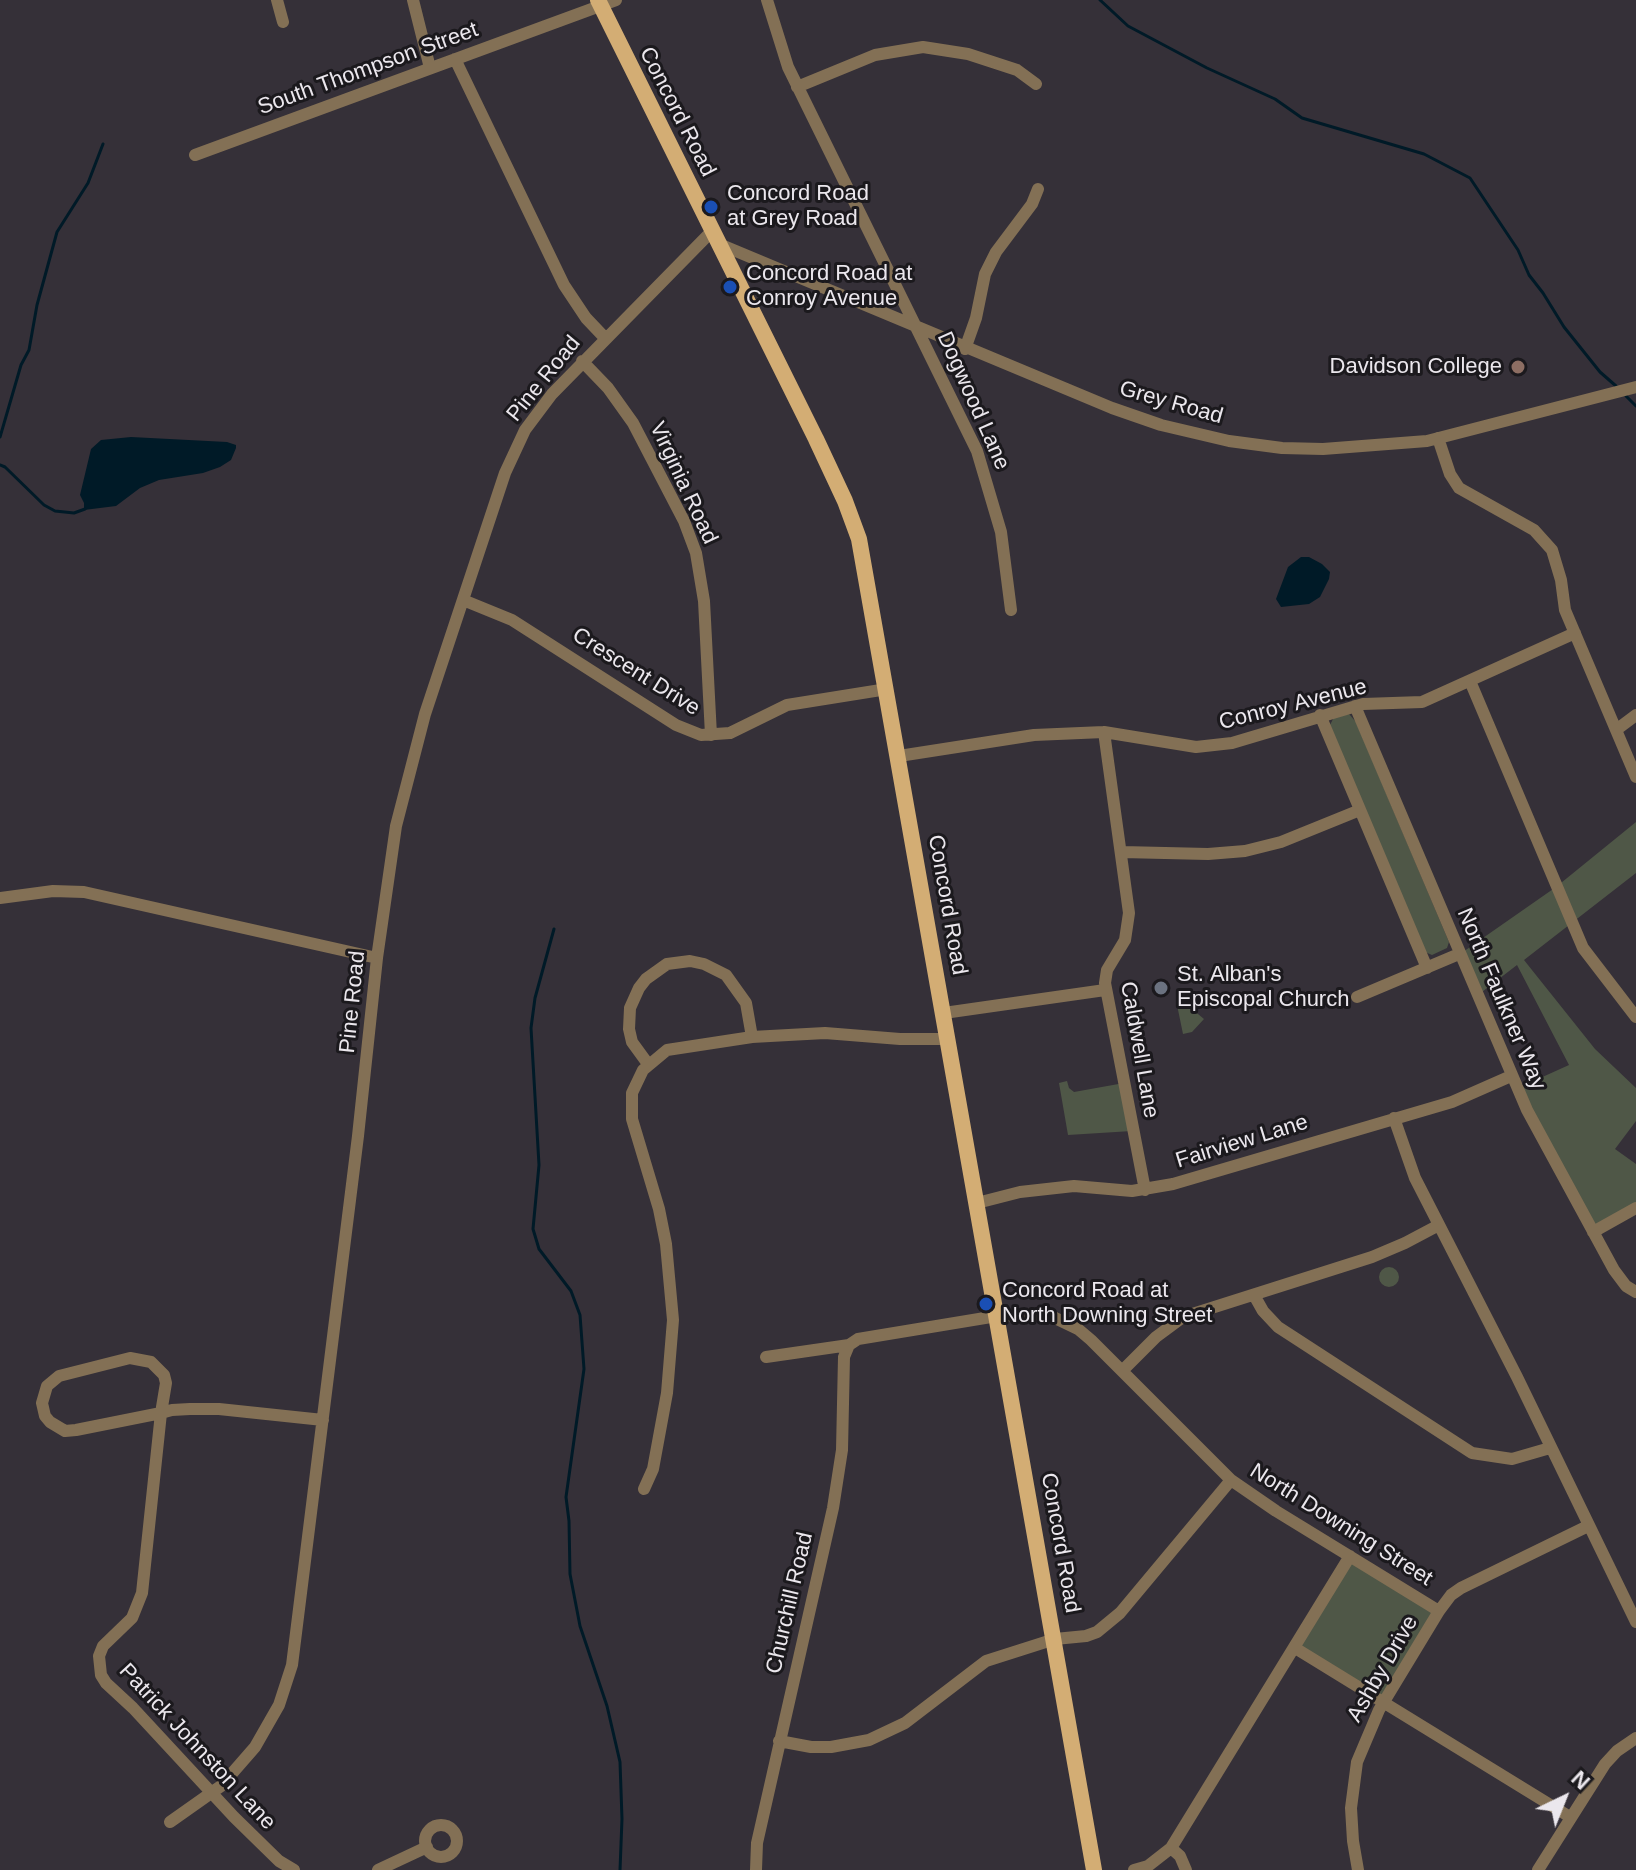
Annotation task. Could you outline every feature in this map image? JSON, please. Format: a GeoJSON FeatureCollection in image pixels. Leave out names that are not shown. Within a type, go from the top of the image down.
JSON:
{"type":"FeatureCollection","features":[{"type":"Feature","properties":{"kind":"main road","name":"Concord Road"},"geometry":{"type":"LineString","coordinates":[[605,2],[854,522],[899,756],[1094,1870]]}},
{"type":"Feature","properties":{"kind":"street"},"geometry":{"type":"LineString","coordinates":[[277,0],[283,22]]}},
{"type":"Feature","properties":{"kind":"street"},"geometry":{"type":"LineString","coordinates":[[413,0],[430,68]]}},
{"type":"Feature","properties":{"kind":"street","name":"Dogwood Lane"},"geometry":{"type":"LineString","coordinates":[[767,0],[783,56],[797,87],[919,329],[983,466],[1001,532],[1011,610]]}},
{"type":"Feature","properties":{"kind":"street","name":"South Thompson Street"},"geometry":{"type":"LineString","coordinates":[[195,155],[605,2]]}},
{"type":"Feature","properties":{"kind":"street"},"geometry":{"type":"LineString","coordinates":[[797,87],[875,55],[923,47],[968,54],[1017,70],[1036,84]]}},
{"type":"Feature","properties":{"kind":"street"},"geometry":{"type":"LineString","coordinates":[[455,59],[564,285],[586,318],[605,338]]}},
{"type":"Feature","properties":{"kind":"street"},"geometry":{"type":"LineString","coordinates":[[965,349],[976,318],[985,274],[996,252],[1032,204],[1038,189]]}},
{"type":"Feature","properties":{"kind":"street","name":"Grey Road"},"geometry":{"type":"LineString","coordinates":[[716,238],[965,349],[1137,417],[1229,441],[1282,448],[1323,449],[1438,438],[1636,387]]}},
{"type":"Feature","properties":{"kind":"street","name":"Pine Road"},"geometry":{"type":"LineString","coordinates":[[170,1822],[212,1793],[255,1747],[287,1684],[298,1631],[377,958],[402,797],[425,714],[513,452],[534,416],[582,361],[716,238]]}},
{"type":"Feature","properties":{"kind":"street","name":"Virginia Road"},"geometry":{"type":"LineString","coordinates":[[582,361],[608,388],[633,423],[684,521],[696,553],[704,601],[711,735]]}},
{"type":"Feature","properties":{"kind":"street"},"geometry":{"type":"LineString","coordinates":[[1438,438],[1450,474],[1459,488],[1525,524],[1547,542],[1556,559],[1565,610],[1616,730],[1631,748],[1636,777]]}},
{"type":"Feature","properties":{"kind":"street","name":"Crescent Drive"},"geometry":{"type":"LineString","coordinates":[[463,600],[512,620],[540,636],[689,732],[711,735],[735,731],[787,705],[887,689]]}},
{"type":"Feature","properties":{"kind":"street","name":"Conroy Avenue"},"geometry":{"type":"LineString","coordinates":[[899,756],[1034,735],[1104,732],[1184,746],[1208,747],[1232,743],[1355,706],[1422,702],[1575,633]]}},
{"type":"Feature","properties":{"kind":"street"},"geometry":{"type":"LineString","coordinates":[[1470,681],[1583,948],[1636,1017]]}},
{"type":"Feature","properties":{"kind":"street","name":"North Faulkner Way"},"geometry":{"type":"LineString","coordinates":[[1355,706],[1511,1076],[1620,1280],[1636,1292]]}},
{"type":"Feature","properties":{"kind":"street"},"geometry":{"type":"LineString","coordinates":[[1320,715],[1427,968]]}},
{"type":"Feature","properties":{"kind":"street"},"geometry":{"type":"LineString","coordinates":[[1616,730],[1636,715]]}},
{"type":"Feature","properties":{"kind":"street","name":"Caldwell Lane"},"geometry":{"type":"LineString","coordinates":[[1104,732],[1129,922],[1125,940],[1105,975],[1105,990],[1145,1190]]}},
{"type":"Feature","properties":{"kind":"street"},"geometry":{"type":"LineString","coordinates":[[1122,852],[1208,854],[1245,851],[1294,837],[1360,810]]}},
{"type":"Feature","properties":{"kind":"street"},"geometry":{"type":"LineString","coordinates":[[0,898],[53,891],[84,892],[377,958]]}},
{"type":"Feature","properties":{"kind":"street"},"geometry":{"type":"LineString","coordinates":[[1357,997],[1459,954]]}},
{"type":"Feature","properties":{"kind":"street"},"geometry":{"type":"LineString","coordinates":[[648,1064],[632,1042],[630,1008],[646,979],[654,972],[678,962],[704,964],[726,975],[746,1003],[752,1037]]}},
{"type":"Feature","properties":{"kind":"street"},"geometry":{"type":"LineString","coordinates":[[944,1013],[1105,990]]}},
{"type":"Feature","properties":{"kind":"street"},"geometry":{"type":"LineString","coordinates":[[644,1489],[653,1469],[658,1444],[673,1333],[666,1244],[631,1110],[635,1085],[648,1064],[667,1050],[677,1047],[752,1037],[825,1033],[948,1039]]}},
{"type":"Feature","properties":{"kind":"street","name":"Fairview Lane"},"geometry":{"type":"LineString","coordinates":[[977,1203],[1020,1192],[1074,1186],[1145,1190],[1173,1184],[1452,1102],[1511,1076]]}},
{"type":"Feature","properties":{"kind":"street"},"geometry":{"type":"LineString","coordinates":[[1394,1118],[1407,1161],[1636,1622]]}},
{"type":"Feature","properties":{"kind":"street"},"geometry":{"type":"LineString","coordinates":[[1593,1232],[1636,1208]]}},
{"type":"Feature","properties":{"kind":"street"},"geometry":{"type":"LineString","coordinates":[[1122,1371],[1156,1337],[1183,1317],[1372,1257],[1439,1225]]}},
{"type":"Feature","properties":{"kind":"street"},"geometry":{"type":"LineString","coordinates":[[1254,1295],[1278,1327],[1472,1453],[1512,1459],[1550,1448]]}},
{"type":"Feature","properties":{"kind":"street","name":"North Downing Street"},"geometry":{"type":"LineString","coordinates":[[766,1357],[849,1345],[858,1339],[997,1316],[1040,1314],[1068,1324],[1091,1340],[1231,1480],[1439,1611]]}},
{"type":"Feature","properties":{"kind":"street","name":"Churchill Road"},"geometry":{"type":"LineString","coordinates":[[756,1870],[757,1843],[833,1508],[842,1450],[844,1357],[849,1345]]}},
{"type":"Feature","properties":{"kind":"street"},"geometry":{"type":"LineString","coordinates":[[161,1413],[166,1383],[164,1375],[151,1362],[142,1359],[130,1358],[59,1376],[52,1380],[42,1396],[45,1416],[65,1431],[190,1409],[323,1420]]}},
{"type":"Feature","properties":{"kind":"street","name":"Patrick Johnston Lane"},"geometry":{"type":"LineString","coordinates":[[161,1413],[140,1602],[132,1618],[103,1646],[99,1665],[106,1683],[256,1839],[279,1861],[294,1870]]}},
{"type":"Feature","properties":{"kind":"street"},"geometry":{"type":"LineString","coordinates":[[779,1741],[831,1747],[869,1740],[914,1717],[986,1661],[1055,1639],[1086,1636],[1110,1623],[1231,1480]]}},
{"type":"Feature","properties":{"kind":"street","name":"Ashby Drive"},"geometry":{"type":"LineString","coordinates":[[1358,1870],[1351,1825],[1353,1788],[1362,1748],[1383,1702],[1439,1611],[1461,1588],[1588,1526]]}},
{"type":"Feature","properties":{"kind":"street"},"geometry":{"type":"LineString","coordinates":[[1134,1870],[1148,1866],[1171,1848],[1350,1556]]}},
{"type":"Feature","properties":{"kind":"street"},"geometry":{"type":"LineString","coordinates":[[1295,1648],[1570,1817]]}},
{"type":"Feature","properties":{"kind":"street"},"geometry":{"type":"LineString","coordinates":[[1545,1868],[1570,1817],[1605,1764],[1636,1738]]}},
{"type":"Feature","properties":{"kind":"street"},"geometry":{"type":"LineString","coordinates":[[378,1870],[427,1847]]}},
{"type":"Feature","properties":{"kind":"street"},"geometry":{"type":"LineString","coordinates":[[1171,1848],[1180,1856],[1186,1870]]}},
{"type":"Feature","properties":{"kind":"green space"},"geometry":{"type":"Polygon","coordinates":[[[1349,714],[1356,722],[1449,942],[1447,948],[1432,955],[1425,952],[1329,727],[1334,717],[1349,714]]]}},
{"type":"Feature","properties":{"kind":"green space"},"geometry":{"type":"Polygon","coordinates":[[[1636,822],[1636,873],[1524,960],[1595,1049],[1636,1088],[1636,1121],[1615,1149],[1636,1164],[1636,1207],[1594,1231],[1518,1088],[1569,1065],[1517,965],[1478,995],[1460,954],[1556,887],[1636,822]]]}},
{"type":"Feature","properties":{"kind":"green space"},"geometry":{"type":"Polygon","coordinates":[[[1190,997],[1192,1009],[1204,1019],[1192,1032],[1183,1034],[1176,1000],[1190,997]]]}},
{"type":"Feature","properties":{"kind":"green space"},"geometry":{"type":"Polygon","coordinates":[[[1067,1081],[1074,1092],[1124,1083],[1132,1131],[1068,1135],[1059,1083],[1067,1081]]]}},
{"type":"Feature","properties":{"kind":"green space"},"geometry":{"type":"Polygon","coordinates":[[[1389,1267],[1396,1270],[1399,1277],[1396,1284],[1389,1287],[1382,1284],[1379,1277],[1382,1270],[1389,1267]]]}},
{"type":"Feature","properties":{"kind":"green space"},"geometry":{"type":"Polygon","coordinates":[[[1351,1558],[1437,1611],[1383,1701],[1297,1648],[1351,1558]]]}},
{"type":"Feature","properties":{"kind":"water"},"geometry":{"type":"Polygon","coordinates":[[[131,437],[227,442],[236,445],[236,448],[231,460],[220,467],[159,480],[140,488],[116,506],[84,510],[80,495],[91,449],[101,440],[131,437]]]}},
{"type":"Feature","properties":{"kind":"water"},"geometry":{"type":"Polygon","coordinates":[[[1301,557],[1309,557],[1322,564],[1330,572],[1329,579],[1320,597],[1309,604],[1281,607],[1276,599],[1288,567],[1301,557]]]}},
{"type":"Feature","properties":{"kind":"waterway"},"geometry":{"type":"LineString","coordinates":[[1100,0],[1128,26],[1207,68],[1275,99],[1302,118],[1424,154],[1470,178],[1564,327],[1600,372],[1616,386]]}},
{"type":"Feature","properties":{"kind":"waterway"},"geometry":{"type":"LineString","coordinates":[[0,437],[21,365],[29,350],[37,305],[57,232],[88,183],[103,144]]}},
{"type":"Feature","properties":{"kind":"waterway"},"geometry":{"type":"LineString","coordinates":[[1626,396],[1636,406]]}},
{"type":"Feature","properties":{"kind":"waterway"},"geometry":{"type":"LineString","coordinates":[[0,465],[44,505],[55,511],[74,513],[85,509]]}},
{"type":"Feature","properties":{"kind":"waterway"},"geometry":{"type":"LineString","coordinates":[[554,929],[535,998],[531,1028],[539,1165],[533,1229],[539,1249],[571,1291],[580,1315],[584,1369],[566,1497],[570,1574],[580,1626],[607,1706],[620,1762],[620,1870]]}},
{"type":"Feature","properties":{"kind":"place","name":"Concord Road at Grey Road"},"geometry":{"type":"Point","coordinates":[711,207]}},
{"type":"Feature","properties":{"kind":"place","name":"Concord Road at Conroy Avenue"},"geometry":{"type":"Point","coordinates":[730,287]}},
{"type":"Feature","properties":{"kind":"place","name":"Davidson College"},"geometry":{"type":"Point","coordinates":[1518,367]}},
{"type":"Feature","properties":{"kind":"place","name":"St. Alban's Episcopal Church"},"geometry":{"type":"Point","coordinates":[1161,988]}},
{"type":"Feature","properties":{"kind":"place","name":"Concord Road at North Downing Street"},"geometry":{"type":"Point","coordinates":[986,1304]}}]}
